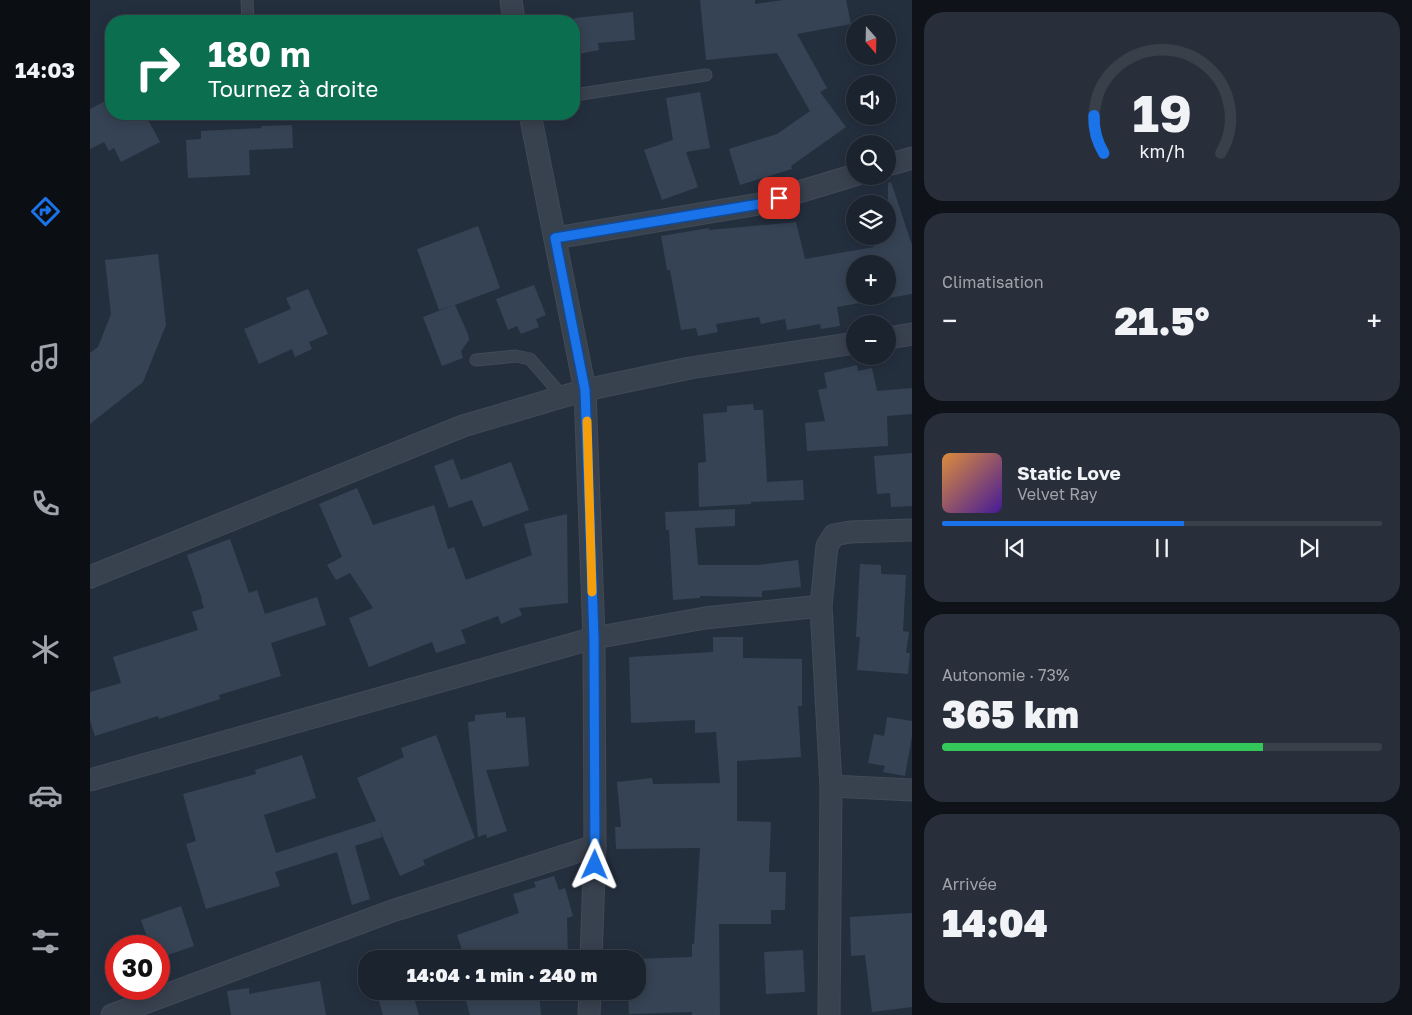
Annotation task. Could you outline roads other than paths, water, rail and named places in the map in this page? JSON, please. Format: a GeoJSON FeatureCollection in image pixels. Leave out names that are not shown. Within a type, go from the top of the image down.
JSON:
{"type":"FeatureCollection","features":[{"type":"Feature","properties":{"kind":"street"},"geometry":{"type":"LineString","coordinates":[[510,0],[513,15]]}},
{"type":"Feature","properties":{"kind":"street"},"geometry":{"type":"LineString","coordinates":[[531,120],[585,390],[594,638],[595,846],[591,950]]}},
{"type":"Feature","properties":{"kind":"street"},"geometry":{"type":"LineString","coordinates":[[896,163],[912,158]]}},
{"type":"Feature","properties":{"kind":"street"},"geometry":{"type":"LineString","coordinates":[[555,238],[760,204],[846,178]]}},
{"type":"Feature","properties":{"kind":"street"},"geometry":{"type":"LineString","coordinates":[[896,337],[912,334]]}},
{"type":"Feature","properties":{"kind":"street"},"geometry":{"type":"LineString","coordinates":[[90,577],[463,426],[585,390],[690,368],[846,344]]}},
{"type":"Feature","properties":{"kind":"street"},"geometry":{"type":"LineString","coordinates":[[829,1015],[831,786],[822,606],[827,546],[834,536],[850,532],[912,530]]}},
{"type":"Feature","properties":{"kind":"street"},"geometry":{"type":"LineString","coordinates":[[90,780],[594,638],[705,618],[822,606]]}},
{"type":"Feature","properties":{"kind":"street"},"geometry":{"type":"LineString","coordinates":[[831,786],[912,790]]}},
{"type":"Feature","properties":{"kind":"street"},"geometry":{"type":"LineString","coordinates":[[112,1015],[392,911],[595,846]]}},
{"type":"Feature","properties":{"kind":"street"},"geometry":{"type":"LineString","coordinates":[[589,1015],[590,1000]]}},
{"type":"Feature","properties":{"kind":"lane"},"geometry":{"type":"LineString","coordinates":[[247,0],[248,15]]}},
{"type":"Feature","properties":{"kind":"lane"},"geometry":{"type":"LineString","coordinates":[[580,94],[706,75]]}},
{"type":"Feature","properties":{"kind":"lane"},"geometry":{"type":"LineString","coordinates":[[476,360],[516,356],[530,359],[563,396]]}}]}
